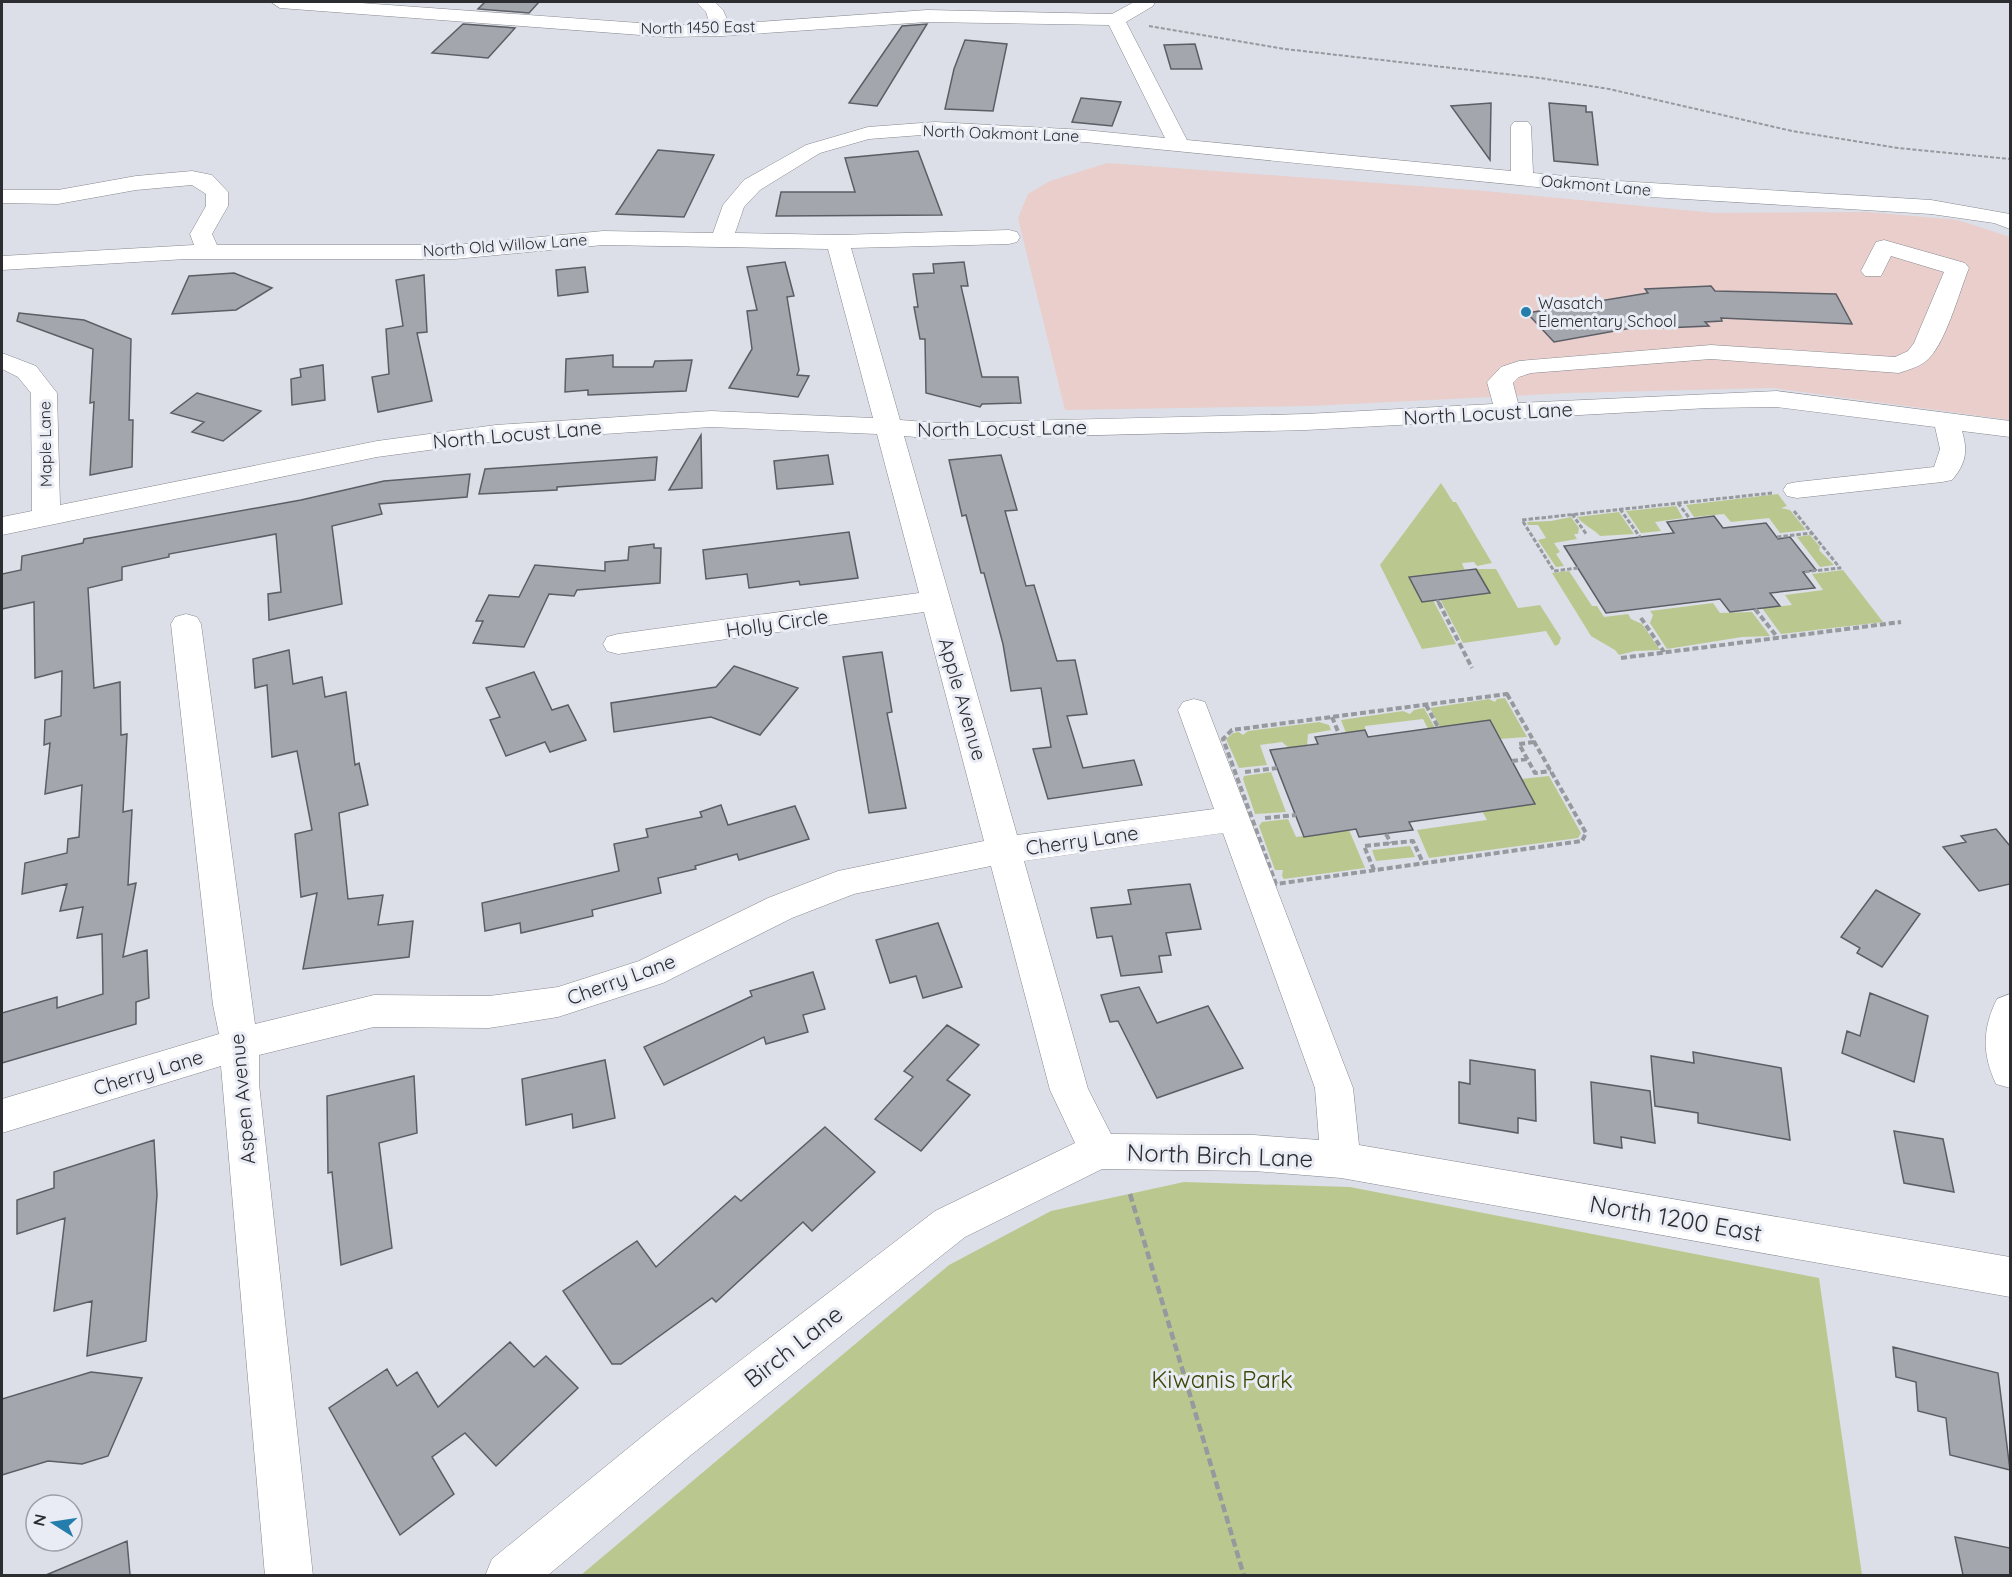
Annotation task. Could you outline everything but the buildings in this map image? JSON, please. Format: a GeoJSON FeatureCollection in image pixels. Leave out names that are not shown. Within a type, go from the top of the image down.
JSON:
{"type":"FeatureCollection","features":[{"type":"Feature","properties":{"kind":"street","name":"North 1450 East"},"geometry":{"type":"LineString","coordinates":[[280,2],[667,31],[723,30],[927,16],[1116,20]]}},
{"type":"Feature","properties":{"kind":"street"},"geometry":{"type":"LineString","coordinates":[[705,2],[714,10],[723,30]]}},
{"type":"Feature","properties":{"kind":"street"},"geometry":{"type":"LineString","coordinates":[[1146,2],[1116,20],[1180,146]]}},
{"type":"Feature","properties":{"kind":"street"},"geometry":{"type":"LineString","coordinates":[[1521,126],[1522,178]]}},
{"type":"Feature","properties":{"kind":"street","name":"North Oakmont Lane"},"geometry":{"type":"LineString","coordinates":[[722,239],[735,205],[752,185],[813,149],[868,133],[935,128],[1004,130],[1180,146]]}},
{"type":"Feature","properties":{"kind":"street","name":"Oakmont Lane"},"geometry":{"type":"LineString","coordinates":[[1180,146],[1686,193],[1931,207],[1990,215],[2010,222]]}},
{"type":"Feature","properties":{"kind":"street"},"geometry":{"type":"LineString","coordinates":[[2,196],[58,197],[173,178],[204,180],[217,192],[217,206],[201,234],[208,252]]}},
{"type":"Feature","properties":{"kind":"street","name":"North Old Willow Lane"},"geometry":{"type":"LineString","coordinates":[[2,263],[208,252],[455,252],[603,238],[838,242],[1009,237]]}},
{"type":"Feature","properties":{"kind":"street","name":"Apple Avenue"},"geometry":{"type":"LineString","coordinates":[[838,242],[1069,1090],[1099,1151]]}},
{"type":"Feature","properties":{"kind":"street"},"geometry":{"type":"LineString","coordinates":[[1508,412],[1500,382],[1510,372],[1528,366],[1711,352],[1899,365],[1917,356],[1926,344],[1957,268],[1884,247],[1873,272]]}},
{"type":"Feature","properties":{"kind":"street","name":"Maple Lane"},"geometry":{"type":"LineString","coordinates":[[2,361],[19,364],[34,376],[44,393],[46,517]]}},
{"type":"Feature","properties":{"kind":"street","name":"North Locust Lane"},"geometry":{"type":"LineString","coordinates":[[2,526],[377,448],[496,433],[711,419],[939,431],[1305,422],[1708,400],[1777,399],[2010,429]]}},
{"type":"Feature","properties":{"kind":"street"},"geometry":{"type":"LineString","coordinates":[[1790,497],[1942,474],[1950,467],[1955,454],[1946,421]]}},
{"type":"Feature","properties":{"kind":"street","name":"Holly Circle"},"geometry":{"type":"LineString","coordinates":[[618,644],[936,601]]}},
{"type":"Feature","properties":{"kind":"street","name":"Aspen Avenue"},"geometry":{"type":"LineString","coordinates":[[186,624],[231,993],[240,1044],[240,1084],[290,1575]]}},
{"type":"Feature","properties":{"kind":"street"},"geometry":{"type":"LineString","coordinates":[[1194,710],[1243,819],[1334,1088],[1341,1160]]}},
{"type":"Feature","properties":{"kind":"street","name":"Cherry Lane"},"geometry":{"type":"LineString","coordinates":[[2,1116],[240,1044],[375,1011],[489,1012],[558,1002],[650,972],[780,908],[850,881],[1005,850],[1243,819]]}},
{"type":"Feature","properties":{"kind":"street"},"geometry":{"type":"LineString","coordinates":[[2010,1010],[2003,1047],[2010,1072]]}},
{"type":"Feature","properties":{"kind":"street","name":"North Birch Lane"},"geometry":{"type":"LineString","coordinates":[[1099,1151],[1181,1154],[1254,1153],[1341,1160]]}},
{"type":"Feature","properties":{"kind":"street","name":"Birch Lane"},"geometry":{"type":"LineString","coordinates":[[510,1575],[675,1439],[950,1224],[1099,1151]]}},
{"type":"Feature","properties":{"kind":"street","name":"North 1200 East"},"geometry":{"type":"LineString","coordinates":[[1341,1160],[2010,1277]]}},
{"type":"Feature","properties":{"kind":"path"},"geometry":{"type":"LineString","coordinates":[[1116,20],[1285,49],[1540,78],[1609,89],[1792,131],[1898,148],[2010,159]]}},
{"type":"Feature","properties":{"kind":"path"},"geometry":{"type":"LineString","coordinates":[[1578,568],[1554,571],[1522,520],[1678,503],[1790,497],[1812,532],[1840,568],[1803,572]]}},
{"type":"Feature","properties":{"kind":"path"},"geometry":{"type":"LineString","coordinates":[[1678,503],[1690,519]]}},
{"type":"Feature","properties":{"kind":"path"},"geometry":{"type":"LineString","coordinates":[[1620,509],[1640,537]]}},
{"type":"Feature","properties":{"kind":"path"},"geometry":{"type":"LineString","coordinates":[[1572,514],[1587,535]]}},
{"type":"Feature","properties":{"kind":"path"},"geometry":{"type":"LineString","coordinates":[[1777,537],[1812,532]]}},
{"type":"Feature","properties":{"kind":"path"},"geometry":{"type":"LineString","coordinates":[[1437,600],[1472,668]]}},
{"type":"Feature","properties":{"kind":"path"},"geometry":{"type":"LineString","coordinates":[[1755,609],[1778,638]]}},
{"type":"Feature","properties":{"kind":"path"},"geometry":{"type":"LineString","coordinates":[[1641,618],[1665,652]]}},
{"type":"Feature","properties":{"kind":"path"},"geometry":{"type":"LineString","coordinates":[[1621,658],[1901,622]]}},
{"type":"Feature","properties":{"kind":"path"},"geometry":{"type":"LineString","coordinates":[[1508,694],[1586,833],[1582,841],[1276,884],[1243,819],[1235,774],[1223,738],[1232,730],[1426,705],[1508,694]]}},
{"type":"Feature","properties":{"kind":"path"},"geometry":{"type":"LineString","coordinates":[[1426,705],[1437,728]]}},
{"type":"Feature","properties":{"kind":"path"},"geometry":{"type":"LineString","coordinates":[[1332,717],[1339,734]]}},
{"type":"Feature","properties":{"kind":"path"},"geometry":{"type":"LineString","coordinates":[[1534,742],[1519,744],[1535,773],[1551,771]]}},
{"type":"Feature","properties":{"kind":"path"},"geometry":{"type":"LineString","coordinates":[[1512,762],[1527,759]]}},
{"type":"Feature","properties":{"kind":"path"},"geometry":{"type":"LineString","coordinates":[[1235,774],[1277,768]]}},
{"type":"Feature","properties":{"kind":"path"},"geometry":{"type":"LineString","coordinates":[[1243,819],[1296,815]]}},
{"type":"Feature","properties":{"kind":"path"},"geometry":{"type":"LineString","coordinates":[[1386,834],[1391,843]]}},
{"type":"Feature","properties":{"kind":"path"},"geometry":{"type":"LineString","coordinates":[[1374,870],[1364,846],[1413,841],[1423,863]]}},
{"type":"Feature","properties":{"kind":"path"},"geometry":{"type":"LineString","coordinates":[[1130,1194],[1244,1575]]}},
{"type":"Feature","properties":{"kind":"shaded area","name":"Wasatch Elementary School"},"geometry":{"type":"Polygon","coordinates":[[[1107,163],[1485,191],[1715,213],[1868,212],[1958,220],[2010,237],[2010,420],[1773,388],[1569,393],[1309,406],[1065,410],[1018,218],[1028,194],[1050,181],[1107,163]]]}},
{"type":"Feature","properties":{"kind":"green space"},"geometry":{"type":"Polygon","coordinates":[[[1441,483],[1453,502],[1456,502],[1492,563],[1477,566],[1474,562],[1462,563],[1465,571],[1409,577],[1422,601],[1433,600],[1456,644],[1422,649],[1380,565],[1441,483]]]}},
{"type":"Feature","properties":{"kind":"green space"},"geometry":{"type":"Polygon","coordinates":[[[1778,494],[1787,506],[1781,508],[1790,510],[1806,530],[1780,533],[1769,518],[1731,522],[1724,514],[1694,517],[1686,505],[1778,494]]]}},
{"type":"Feature","properties":{"kind":"green space"},"geometry":{"type":"Polygon","coordinates":[[[1676,506],[1683,518],[1655,522],[1661,531],[1641,533],[1626,511],[1676,506]]]}},
{"type":"Feature","properties":{"kind":"green space"},"geometry":{"type":"Polygon","coordinates":[[[1619,512],[1634,534],[1600,536],[1577,517],[1619,512]]]}},
{"type":"Feature","properties":{"kind":"green space"},"geometry":{"type":"Polygon","coordinates":[[[1571,517],[1579,528],[1578,534],[1574,534],[1577,539],[1554,543],[1560,552],[1556,554],[1564,566],[1556,567],[1538,540],[1546,538],[1538,525],[1528,525],[1527,522],[1571,517]]]}},
{"type":"Feature","properties":{"kind":"green space"},"geometry":{"type":"Polygon","coordinates":[[[1810,535],[1820,547],[1819,550],[1834,565],[1820,567],[1797,537],[1810,535]]]}},
{"type":"Feature","properties":{"kind":"green space"},"geometry":{"type":"Polygon","coordinates":[[[1476,569],[1496,569],[1518,608],[1540,605],[1561,638],[1559,644],[1555,646],[1546,631],[1463,643],[1440,599],[1489,593],[1476,569]]]}},
{"type":"Feature","properties":{"kind":"green space"},"geometry":{"type":"Polygon","coordinates":[[[1843,570],[1883,622],[1781,634],[1762,608],[1792,605],[1785,595],[1823,590],[1812,574],[1843,570]]]}},
{"type":"Feature","properties":{"kind":"green space"},"geometry":{"type":"Polygon","coordinates":[[[1569,571],[1592,606],[1597,606],[1604,617],[1628,614],[1631,619],[1642,624],[1660,650],[1635,651],[1619,655],[1615,650],[1591,636],[1552,573],[1569,571]]]}},
{"type":"Feature","properties":{"kind":"green space"},"geometry":{"type":"Polygon","coordinates":[[[1713,603],[1720,613],[1752,612],[1770,636],[1742,637],[1667,649],[1650,623],[1653,615],[1650,611],[1713,603]]]}},
{"type":"Feature","properties":{"kind":"green space"},"geometry":{"type":"Polygon","coordinates":[[[1505,698],[1527,737],[1500,739],[1440,727],[1430,708],[1489,699],[1495,702],[1497,699],[1505,698]]]}},
{"type":"Feature","properties":{"kind":"green space"},"geometry":{"type":"Polygon","coordinates":[[[1424,708],[1435,728],[1428,729],[1423,719],[1365,726],[1365,730],[1346,733],[1341,720],[1403,711],[1410,714],[1414,710],[1424,708]]]}},
{"type":"Feature","properties":{"kind":"green space"},"geometry":{"type":"Polygon","coordinates":[[[1319,722],[1329,725],[1331,730],[1308,734],[1307,745],[1289,748],[1282,742],[1260,745],[1267,765],[1239,768],[1226,739],[1233,733],[1239,732],[1243,735],[1248,731],[1319,722]]]}},
{"type":"Feature","properties":{"kind":"green space"},"geometry":{"type":"Polygon","coordinates":[[[1271,772],[1286,812],[1255,814],[1244,776],[1271,772]]]}},
{"type":"Feature","properties":{"kind":"green space"},"geometry":{"type":"Polygon","coordinates":[[[1549,776],[1581,833],[1578,838],[1429,858],[1417,830],[1487,820],[1482,811],[1521,779],[1549,776]]]}},
{"type":"Feature","properties":{"kind":"green space"},"geometry":{"type":"Polygon","coordinates":[[[1288,819],[1296,837],[1349,830],[1365,868],[1284,879],[1283,870],[1275,870],[1259,826],[1262,822],[1288,819]]]}},
{"type":"Feature","properties":{"kind":"green space"},"geometry":{"type":"Polygon","coordinates":[[[1410,846],[1415,857],[1376,861],[1372,850],[1410,846]]]}},
{"type":"Feature","properties":{"kind":"green space","name":"Kiwanis Park"},"geometry":{"type":"Polygon","coordinates":[[[1184,1182],[1350,1187],[1819,1278],[1862,1575],[581,1575],[949,1265],[1051,1211],[1184,1182]]]}},
{"type":"Feature","properties":{"kind":"place","name":"Wasatch Elementary School"},"geometry":{"type":"Point","coordinates":[1526,312]}}]}
